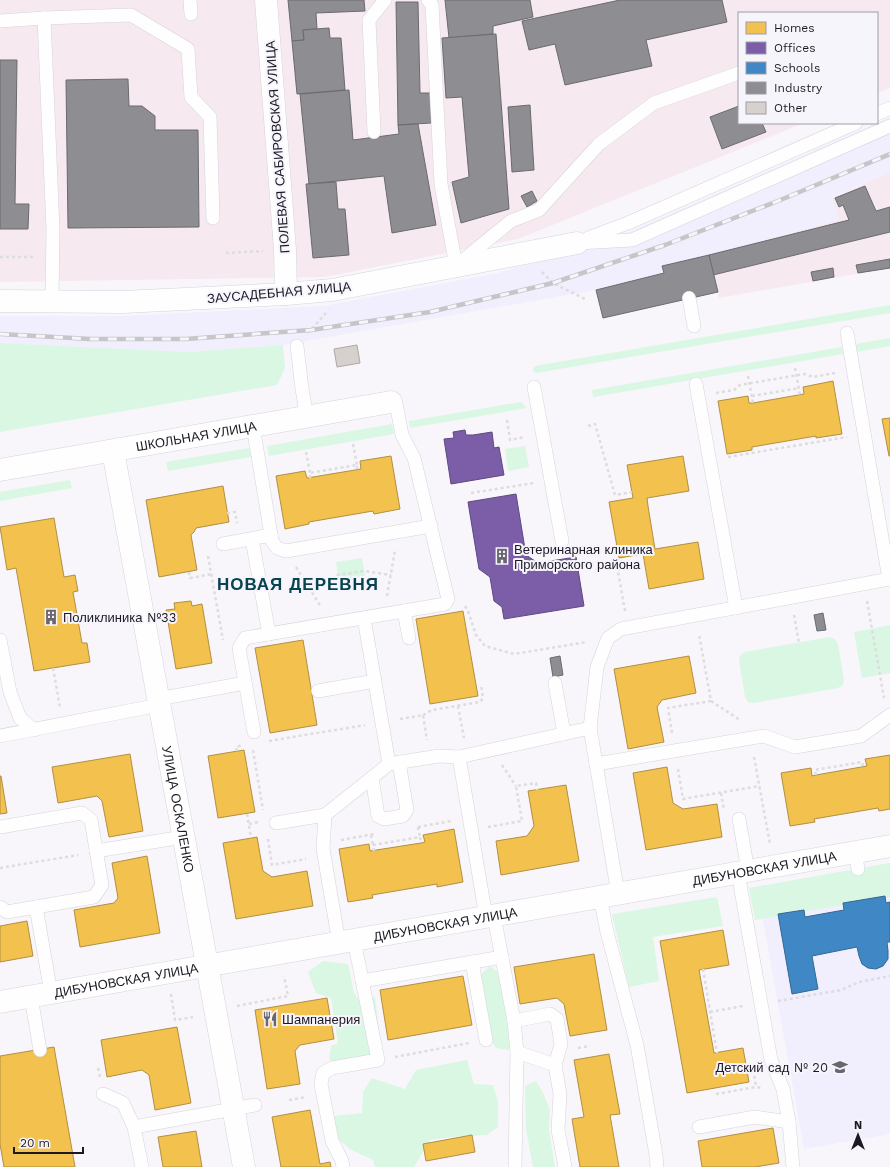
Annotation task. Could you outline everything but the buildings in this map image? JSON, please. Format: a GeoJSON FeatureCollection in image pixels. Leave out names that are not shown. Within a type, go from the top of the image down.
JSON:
{"type":"FeatureCollection","features":[{"type":"Feature","properties":{"kind":"street","name":"ПОЛЕВАЯ САБИРОВСКАЯ УЛИЦА"},"geometry":{"type":"LineString","coordinates":[[266,0],[285,250],[286,294]]}},
{"type":"Feature","properties":{"kind":"street","name":"ЗАУСАДЕБНАЯ УЛИЦА"},"geometry":{"type":"LineString","coordinates":[[0,301],[123,302],[286,294],[332,290],[577,243]]}},
{"type":"Feature","properties":{"kind":"street","name":"ШКОЛЬНАЯ УЛИЦА"},"geometry":{"type":"LineString","coordinates":[[0,470],[393,402]]}},
{"type":"Feature","properties":{"kind":"street","name":"УЛИЦА ОСКАЛЕНКО"},"geometry":{"type":"LineString","coordinates":[[114,451],[244,1167]]}},
{"type":"Feature","properties":{"kind":"street","name":"ДИБУНОВСКАЯ УЛИЦА"},"geometry":{"type":"LineString","coordinates":[[0,1002],[743,872],[856,861],[890,846]]}},
{"type":"Feature","properties":{"kind":"lane"},"geometry":{"type":"LineString","coordinates":[[190,0],[191,14]]}},
{"type":"Feature","properties":{"kind":"lane"},"geometry":{"type":"LineString","coordinates":[[374,132],[369,20],[385,0]]}},
{"type":"Feature","properties":{"kind":"lane"},"geometry":{"type":"LineString","coordinates":[[428,0],[432,5],[441,184],[456,266],[511,221],[539,210],[599,144],[654,104],[738,73]]}},
{"type":"Feature","properties":{"kind":"lane"},"geometry":{"type":"LineString","coordinates":[[0,21],[131,15],[188,49],[191,97],[210,117],[213,218]]}},
{"type":"Feature","properties":{"kind":"lane"},"geometry":{"type":"LineString","coordinates":[[44,18],[53,229],[52,302]]}},
{"type":"Feature","properties":{"kind":"lane"},"geometry":{"type":"LineString","coordinates":[[878,114],[890,108]]}},
{"type":"Feature","properties":{"kind":"lane"},"geometry":{"type":"LineString","coordinates":[[577,243],[628,223],[854,124]]}},
{"type":"Feature","properties":{"kind":"lane"},"geometry":{"type":"LineString","coordinates":[[577,243],[632,240],[890,126]]}},
{"type":"Feature","properties":{"kind":"lane"},"geometry":{"type":"LineString","coordinates":[[690,298],[694,326]]}},
{"type":"Feature","properties":{"kind":"lane"},"geometry":{"type":"LineString","coordinates":[[657,1167],[637,1045],[603,933],[609,895],[596,764],[590,728],[597,667],[608,638],[621,630],[890,579],[847,333]]}},
{"type":"Feature","properties":{"kind":"lane"},"geometry":{"type":"LineString","coordinates":[[297,346],[307,417]]}},
{"type":"Feature","properties":{"kind":"lane"},"geometry":{"type":"LineString","coordinates":[[534,387],[562,541]]}},
{"type":"Feature","properties":{"kind":"lane"},"geometry":{"type":"LineString","coordinates":[[697,390],[736,608]]}},
{"type":"Feature","properties":{"kind":"lane"},"geometry":{"type":"LineString","coordinates":[[254,732],[239,648],[245,638],[445,604],[448,599],[414,458],[402,435],[393,402]]}},
{"type":"Feature","properties":{"kind":"lane"},"geometry":{"type":"LineString","coordinates":[[252,426],[272,541],[277,548],[286,551],[431,526]]}},
{"type":"Feature","properties":{"kind":"lane"},"geometry":{"type":"LineString","coordinates":[[223,544],[271,535]]}},
{"type":"Feature","properties":{"kind":"lane"},"geometry":{"type":"LineString","coordinates":[[252,539],[269,634]]}},
{"type":"Feature","properties":{"kind":"lane"},"geometry":{"type":"LineString","coordinates":[[404,611],[409,638]]}},
{"type":"Feature","properties":{"kind":"lane"},"geometry":{"type":"LineString","coordinates":[[364,618],[382,722],[407,810],[403,816],[384,819],[378,816],[372,778]]}},
{"type":"Feature","properties":{"kind":"lane"},"geometry":{"type":"LineString","coordinates":[[0,640],[10,692],[20,718],[34,730]]}},
{"type":"Feature","properties":{"kind":"lane"},"geometry":{"type":"LineString","coordinates":[[318,691],[375,681]]}},
{"type":"Feature","properties":{"kind":"lane"},"geometry":{"type":"LineString","coordinates":[[0,736],[62,724],[245,683]]}},
{"type":"Feature","properties":{"kind":"lane"},"geometry":{"type":"LineString","coordinates":[[555,683],[564,734]]}},
{"type":"Feature","properties":{"kind":"lane"},"geometry":{"type":"LineString","coordinates":[[596,764],[764,736],[795,747],[861,736],[888,716]]}},
{"type":"Feature","properties":{"kind":"lane"},"geometry":{"type":"LineString","coordinates":[[276,823],[325,815],[372,778],[394,763],[439,756],[463,756],[590,728]]}},
{"type":"Feature","properties":{"kind":"lane"},"geometry":{"type":"LineString","coordinates":[[463,756],[471,830],[490,916],[502,957],[514,1021],[517,1052],[515,1167]]}},
{"type":"Feature","properties":{"kind":"lane"},"geometry":{"type":"LineString","coordinates":[[0,827],[82,813],[91,820],[102,885],[94,897],[7,912],[0,907]]}},
{"type":"Feature","properties":{"kind":"lane"},"geometry":{"type":"LineString","coordinates":[[325,815],[323,849],[347,942],[362,981],[378,1060],[332,1068],[323,1073],[321,1084],[332,1141],[342,1161],[343,1167]]}},
{"type":"Feature","properties":{"kind":"lane"},"geometry":{"type":"LineString","coordinates":[[739,820],[743,872],[761,1003],[771,1060],[783,1089],[789,1122],[793,1167]]}},
{"type":"Feature","properties":{"kind":"lane"},"geometry":{"type":"LineString","coordinates":[[96,852],[183,837]]}},
{"type":"Feature","properties":{"kind":"lane"},"geometry":{"type":"LineString","coordinates":[[36,907],[41,995],[40,1050]]}},
{"type":"Feature","properties":{"kind":"lane"},"geometry":{"type":"LineString","coordinates":[[362,981],[502,957]]}},
{"type":"Feature","properties":{"kind":"lane"},"geometry":{"type":"LineString","coordinates":[[472,962],[486,1040]]}},
{"type":"Feature","properties":{"kind":"lane"},"geometry":{"type":"LineString","coordinates":[[514,1021],[550,1014],[557,1020],[561,1044],[555,1065],[560,1094],[558,1130],[564,1167]]}},
{"type":"Feature","properties":{"kind":"lane"},"geometry":{"type":"LineString","coordinates":[[517,1052],[555,1065]]}},
{"type":"Feature","properties":{"kind":"lane"},"geometry":{"type":"LineString","coordinates":[[103,1094],[123,1103],[134,1127],[142,1167]]}},
{"type":"Feature","properties":{"kind":"lane"},"geometry":{"type":"LineString","coordinates":[[134,1127],[255,1105]]}},
{"type":"Feature","properties":{"kind":"lane"},"geometry":{"type":"LineString","coordinates":[[699,1127],[755,1117],[789,1122]]}},
{"type":"Feature","properties":{"kind":"path"},"geometry":{"type":"LineString","coordinates":[[522,254],[553,283],[587,300]]}},
{"type":"Feature","properties":{"kind":"path"},"geometry":{"type":"LineString","coordinates":[[0,257],[53,257]]}},
{"type":"Feature","properties":{"kind":"path"},"geometry":{"type":"LineString","coordinates":[[297,346],[330,309],[332,290]]}},
{"type":"Feature","properties":{"kind":"path"},"geometry":{"type":"LineString","coordinates":[[795,368],[800,395]]}},
{"type":"Feature","properties":{"kind":"path"},"geometry":{"type":"LineString","coordinates":[[697,390],[734,390],[740,385],[797,375],[805,374],[813,377],[854,370]]}},
{"type":"Feature","properties":{"kind":"path"},"geometry":{"type":"LineString","coordinates":[[748,376],[753,403]]}},
{"type":"Feature","properties":{"kind":"path"},"geometry":{"type":"LineString","coordinates":[[752,396],[799,388]]}},
{"type":"Feature","properties":{"kind":"path"},"geometry":{"type":"LineString","coordinates":[[507,420],[510,440],[543,434]]}},
{"type":"Feature","properties":{"kind":"path"},"geometry":{"type":"LineString","coordinates":[[588,426],[595,424],[615,495],[632,492]]}},
{"type":"Feature","properties":{"kind":"path"},"geometry":{"type":"LineString","coordinates":[[709,460],[865,434]]}},
{"type":"Feature","properties":{"kind":"path"},"geometry":{"type":"LineString","coordinates":[[353,444],[357,470]]}},
{"type":"Feature","properties":{"kind":"path"},"geometry":{"type":"LineString","coordinates":[[306,452],[310,478]]}},
{"type":"Feature","properties":{"kind":"path"},"geometry":{"type":"LineString","coordinates":[[310,473],[357,465]]}},
{"type":"Feature","properties":{"kind":"path"},"geometry":{"type":"LineString","coordinates":[[471,493],[551,480]]}},
{"type":"Feature","properties":{"kind":"path"},"geometry":{"type":"LineString","coordinates":[[227,513],[235,512],[237,527]]}},
{"type":"Feature","properties":{"kind":"path"},"geometry":{"type":"LineString","coordinates":[[384,614],[398,532]]}},
{"type":"Feature","properties":{"kind":"path"},"geometry":{"type":"LineString","coordinates":[[208,553],[223,641]]}},
{"type":"Feature","properties":{"kind":"path"},"geometry":{"type":"LineString","coordinates":[[628,628],[617,566],[644,561]]}},
{"type":"Feature","properties":{"kind":"path"},"geometry":{"type":"LineString","coordinates":[[311,591],[338,575],[364,570],[391,575]]}},
{"type":"Feature","properties":{"kind":"path"},"geometry":{"type":"LineString","coordinates":[[189,572],[190,578],[212,574]]}},
{"type":"Feature","properties":{"kind":"path"},"geometry":{"type":"LineString","coordinates":[[864,584],[888,716]]}},
{"type":"Feature","properties":{"kind":"path"},"geometry":{"type":"LineString","coordinates":[[791,598],[799,643]]}},
{"type":"Feature","properties":{"kind":"path"},"geometry":{"type":"LineString","coordinates":[[448,599],[461,602],[468,611],[476,635],[485,646],[514,654],[608,638]]}},
{"type":"Feature","properties":{"kind":"path"},"geometry":{"type":"LineString","coordinates":[[53,668],[62,724]]}},
{"type":"Feature","properties":{"kind":"path"},"geometry":{"type":"LineString","coordinates":[[267,741],[423,715],[432,710],[480,702],[483,698],[481,685]]}},
{"type":"Feature","properties":{"kind":"path"},"geometry":{"type":"LineString","coordinates":[[711,701],[764,736]]}},
{"type":"Feature","properties":{"kind":"path"},"geometry":{"type":"LineString","coordinates":[[458,706],[463,756]]}},
{"type":"Feature","properties":{"kind":"path"},"geometry":{"type":"LineString","coordinates":[[423,715],[430,757]]}},
{"type":"Feature","properties":{"kind":"path"},"geometry":{"type":"LineString","coordinates":[[751,739],[772,850]]}},
{"type":"Feature","properties":{"kind":"path"},"geometry":{"type":"LineString","coordinates":[[237,751],[236,747],[247,744]]}},
{"type":"Feature","properties":{"kind":"path"},"geometry":{"type":"LineString","coordinates":[[471,830],[522,821],[516,786],[492,749]]}},
{"type":"Feature","properties":{"kind":"path"},"geometry":{"type":"LineString","coordinates":[[816,775],[815,770],[838,766],[862,762],[863,767]]}},
{"type":"Feature","properties":{"kind":"path"},"geometry":{"type":"LineString","coordinates":[[516,786],[536,783],[538,790]]}},
{"type":"Feature","properties":{"kind":"path"},"geometry":{"type":"LineString","coordinates":[[721,793],[724,811]]}},
{"type":"Feature","properties":{"kind":"path"},"geometry":{"type":"LineString","coordinates":[[247,814],[251,838]]}},
{"type":"Feature","properties":{"kind":"path"},"geometry":{"type":"LineString","coordinates":[[418,827],[421,843]]}},
{"type":"Feature","properties":{"kind":"path"},"geometry":{"type":"LineString","coordinates":[[371,835],[374,851]]}},
{"type":"Feature","properties":{"kind":"path"},"geometry":{"type":"LineString","coordinates":[[373,845],[420,837]]}},
{"type":"Feature","properties":{"kind":"path"},"geometry":{"type":"LineString","coordinates":[[0,868],[96,852]]}},
{"type":"Feature","properties":{"kind":"path"},"geometry":{"type":"LineString","coordinates":[[703,969],[717,1053]]}},
{"type":"Feature","properties":{"kind":"path"},"geometry":{"type":"LineString","coordinates":[[236,1006],[288,996],[284,973]]}},
{"type":"Feature","properties":{"kind":"path"},"geometry":{"type":"LineString","coordinates":[[710,1012],[841,990],[859,982],[890,976]]}},
{"type":"Feature","properties":{"kind":"path"},"geometry":{"type":"LineString","coordinates":[[170,989],[175,1020],[194,1016]]}},
{"type":"Feature","properties":{"kind":"path"},"geometry":{"type":"LineString","coordinates":[[378,1060],[486,1040]]}},
{"type":"Feature","properties":{"kind":"path"},"geometry":{"type":"LineString","coordinates":[[716,1094],[756,1087],[767,1089]]}},
{"type":"Feature","properties":{"kind":"shaded area"},"geometry":{"type":"Polygon","coordinates":[[[0,0],[890,0],[890,88],[878,93],[878,12],[738,12],[738,124],[802,124],[518,239],[325,277],[0,282],[0,0]]]}},
{"type":"Feature","properties":{"kind":"shaded area"},"geometry":{"type":"Polygon","coordinates":[[[890,117],[890,172],[832,197],[840,220],[662,266],[664,273],[596,290],[283,345],[188,352],[0,343],[0,316],[124,316],[323,306],[498,273],[632,231],[874,124],[878,124],[878,122],[890,117]]]}},
{"type":"Feature","properties":{"kind":"shaded area"},"geometry":{"type":"Polygon","coordinates":[[[890,172],[890,268],[719,298],[709,255],[839,220],[832,198],[890,172]]]}},
{"type":"Feature","properties":{"kind":"shaded area","name":"Детский сад № 20"},"geometry":{"type":"Polygon","coordinates":[[[890,863],[890,1134],[804,1149],[757,887],[890,863]]]}},
{"type":"Feature","properties":{"kind":"green space"},"geometry":{"type":"Polygon","coordinates":[[[890,305],[890,313],[536,373],[533,371],[535,366],[890,305]]]}},
{"type":"Feature","properties":{"kind":"green space"},"geometry":{"type":"Polygon","coordinates":[[[890,338],[890,346],[857,352],[856,344],[890,338]]]}},
{"type":"Feature","properties":{"kind":"green space"},"geometry":{"type":"Polygon","coordinates":[[[0,343],[188,352],[283,345],[285,368],[277,385],[0,432],[0,343]]]}},
{"type":"Feature","properties":{"kind":"green space"},"geometry":{"type":"Polygon","coordinates":[[[842,347],[843,354],[593,397],[592,390],[842,347]]]}},
{"type":"Feature","properties":{"kind":"green space"},"geometry":{"type":"Polygon","coordinates":[[[521,402],[527,408],[410,428],[409,421],[521,402]]]}},
{"type":"Feature","properties":{"kind":"green space"},"geometry":{"type":"Polygon","coordinates":[[[392,424],[394,434],[269,456],[267,446],[392,424]]]}},
{"type":"Feature","properties":{"kind":"green space"},"geometry":{"type":"Polygon","coordinates":[[[525,446],[529,467],[508,471],[505,449],[525,446]]]}},
{"type":"Feature","properties":{"kind":"green space"},"geometry":{"type":"Polygon","coordinates":[[[249,448],[251,457],[168,471],[166,462],[249,448]]]}},
{"type":"Feature","properties":{"kind":"green space"},"geometry":{"type":"Polygon","coordinates":[[[70,480],[72,488],[0,501],[0,492],[70,480]]]}},
{"type":"Feature","properties":{"kind":"green space"},"geometry":{"type":"Polygon","coordinates":[[[362,558],[365,576],[339,581],[336,562],[362,558]]]}},
{"type":"Feature","properties":{"kind":"green space"},"geometry":{"type":"Polygon","coordinates":[[[890,625],[890,673],[862,678],[854,632],[890,625]]]}},
{"type":"Feature","properties":{"kind":"green space"},"geometry":{"type":"Polygon","coordinates":[[[829,637],[835,639],[838,644],[844,680],[843,685],[838,688],[754,703],[748,702],[745,697],[739,661],[740,655],[745,652],[829,637]]]}},
{"type":"Feature","properties":{"kind":"green space"},"geometry":{"type":"Polygon","coordinates":[[[890,863],[890,897],[755,920],[749,888],[890,863]]]}},
{"type":"Feature","properties":{"kind":"green space"},"geometry":{"type":"Polygon","coordinates":[[[717,897],[723,926],[653,937],[659,981],[629,987],[612,914],[717,897]]]}},
{"type":"Feature","properties":{"kind":"green space"},"geometry":{"type":"Polygon","coordinates":[[[323,961],[348,964],[354,993],[362,1005],[375,996],[380,1040],[366,1060],[348,1070],[329,1059],[331,1046],[338,1043],[331,998],[316,993],[308,972],[323,961]]]}},
{"type":"Feature","properties":{"kind":"green space"},"geometry":{"type":"Polygon","coordinates":[[[490,966],[503,976],[512,1031],[509,1050],[496,1048],[486,1031],[477,978],[490,966]]]}},
{"type":"Feature","properties":{"kind":"green space"},"geometry":{"type":"Polygon","coordinates":[[[467,1060],[474,1084],[493,1085],[498,1102],[498,1127],[487,1135],[430,1140],[414,1167],[375,1167],[373,1160],[350,1149],[335,1136],[334,1116],[362,1113],[363,1092],[372,1078],[405,1089],[416,1070],[467,1060]]]}},
{"type":"Feature","properties":{"kind":"green space"},"geometry":{"type":"Polygon","coordinates":[[[536,1081],[550,1110],[549,1130],[555,1167],[533,1167],[526,1129],[525,1086],[536,1081]]]}},
{"type":"Feature","properties":{"kind":"railway"},"geometry":{"type":"LineString","coordinates":[[0,334],[90,339],[186,339],[311,330],[430,312],[553,283],[665,245],[778,201],[890,154]]}},
{"type":"Feature","properties":{"kind":"place","name":"Ветеринарная клиника Приморского района"},"geometry":{"type":"Point","coordinates":[502,556]}},
{"type":"Feature","properties":{"kind":"place","name":"Поликлиника №33"},"geometry":{"type":"Point","coordinates":[51,617]}},
{"type":"Feature","properties":{"kind":"place","name":"Шампанерия"},"geometry":{"type":"Point","coordinates":[270,1019]}},
{"type":"Feature","properties":{"kind":"place","name":"Детский сад № 20"},"geometry":{"type":"Point","coordinates":[840,1067]}},
{"type":"Feature","properties":{"kind":"district","name":"НОВАЯ ДЕРЕВНЯ"},"geometry":{"type":"Point","coordinates":[298,584]}}]}
